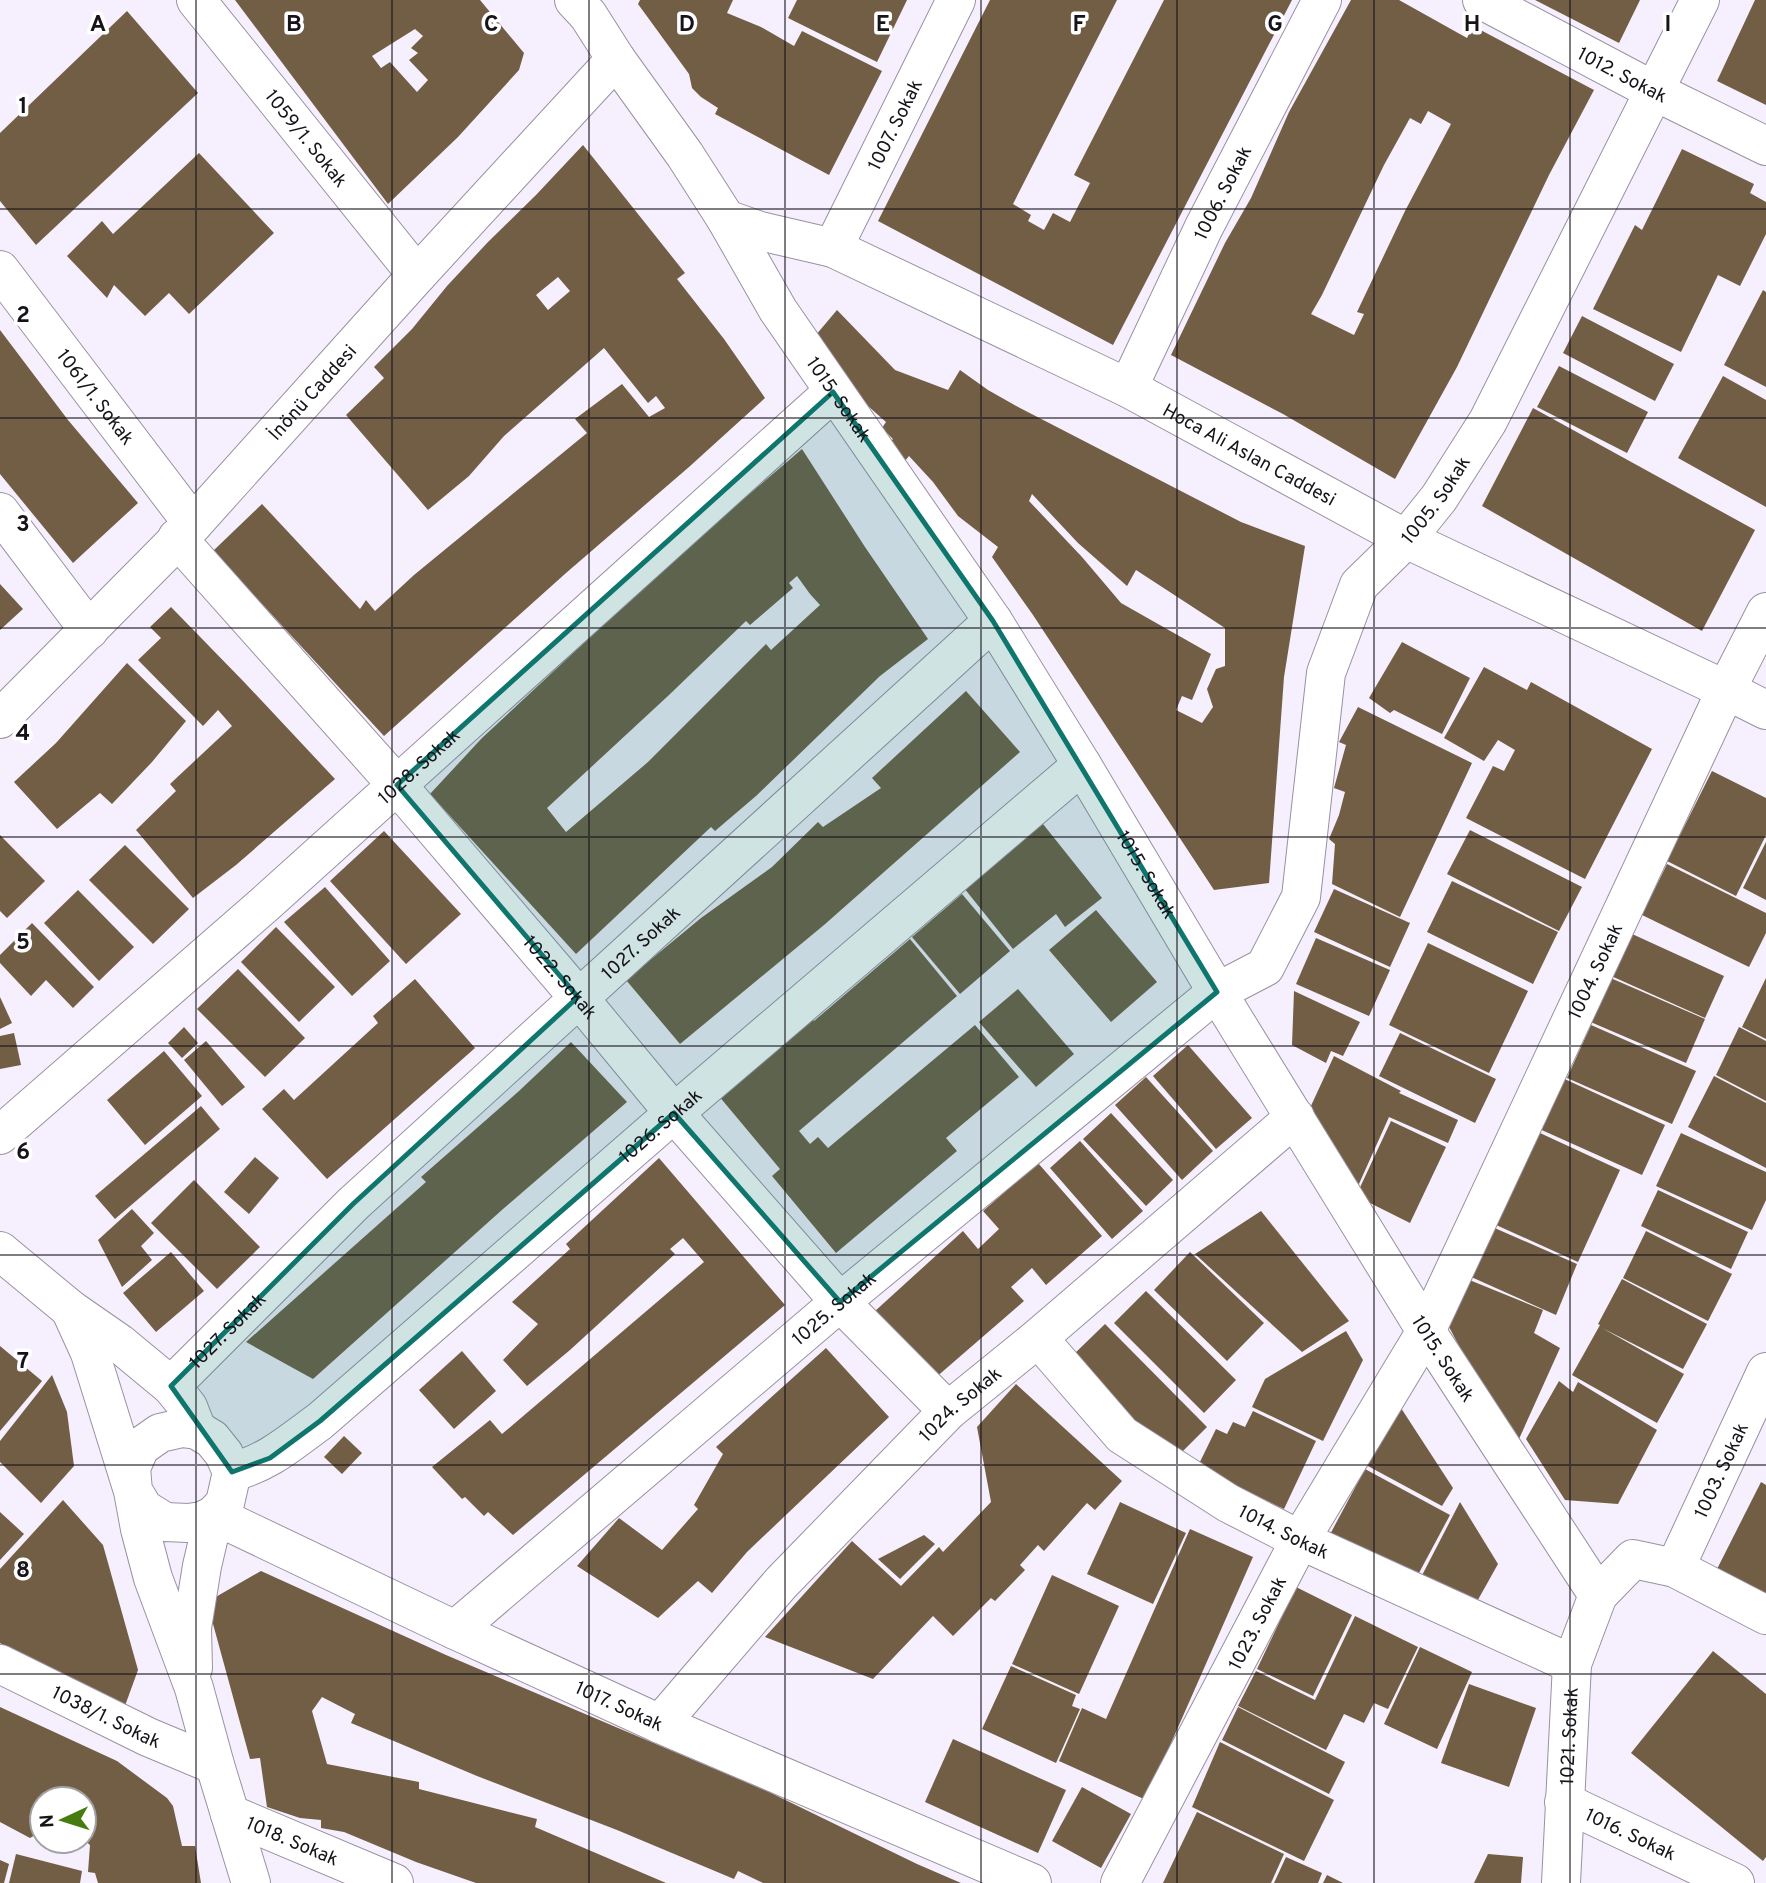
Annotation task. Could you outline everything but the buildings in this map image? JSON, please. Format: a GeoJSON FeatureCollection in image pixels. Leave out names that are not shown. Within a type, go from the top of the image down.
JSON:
{"type":"FeatureCollection","features":[{"type":"Feature","properties":{"kind":"street","name":"1059/1. Sokak"},"geometry":{"type":"LineString","coordinates":[[196,0],[417,275]]}},
{"type":"Feature","properties":{"kind":"street","name":"1007. Sokak"},"geometry":{"type":"LineString","coordinates":[[834,248],[956,0]]}},
{"type":"Feature","properties":{"kind":"street","name":"1006. Sokak"},"geometry":{"type":"LineString","coordinates":[[1128,388],[1204,227],[1322,0]]}},
{"type":"Feature","properties":{"kind":"street","name":"1012. Sokak"},"geometry":{"type":"LineString","coordinates":[[1482,0],[1766,146]]}},
{"type":"Feature","properties":{"kind":"street","name":"1005. Sokak"},"geometry":{"type":"LineString","coordinates":[[1217,992],[1265,967],[1301,897],[1325,673],[1359,585],[1406,539],[1439,498],[1488,421],[1700,0]]}},
{"type":"Feature","properties":{"kind":"street","name":"1015. Sokak"},"geometry":{"type":"LineString","coordinates":[[586,5],[616,59],[685,155],[726,219],[778,310],[993,621],[1426,1331],[1598,1595]]}},
{"type":"Feature","properties":{"kind":"street","name":"İnönü Caddesi"},"geometry":{"type":"LineString","coordinates":[[0,719],[185,531],[616,59]]}},
{"type":"Feature","properties":{"kind":"street","name":"Hoca Ali Aslan Caddesi"},"geometry":{"type":"LineString","coordinates":[[726,219],[760,231],[834,248],[1128,388],[1406,539],[1766,710]]}},
{"type":"Feature","properties":{"kind":"street","name":"1061/1. Sokak"},"geometry":{"type":"LineString","coordinates":[[0,270],[185,531]]}},
{"type":"Feature","properties":{"kind":"street","name":"1028. Sokak"},"geometry":{"type":"LineString","coordinates":[[0,1135],[265,904],[833,392]]}},
{"type":"Feature","properties":{"kind":"street"},"geometry":{"type":"LineString","coordinates":[[0,512],[89,630]]}},
{"type":"Feature","properties":{"kind":"street","name":"1022. Sokak"},"geometry":{"type":"LineString","coordinates":[[185,531],[674,1113],[839,1303],[948,1411]]}},
{"type":"Feature","properties":{"kind":"street","name":"1004. Sokak"},"geometry":{"type":"LineString","coordinates":[[1426,1331],[1726,690],[1766,612]]}},
{"type":"Feature","properties":{"kind":"street","name":"1027. Sokak"},"geometry":{"type":"LineString","coordinates":[[171,1386],[353,1204],[993,621]]}},
{"type":"Feature","properties":{"kind":"street","name":"1026. Sokak"},"geometry":{"type":"LineString","coordinates":[[232,1472],[252,1467],[270,1458],[320,1421],[674,1113],[1082,765]]}},
{"type":"Feature","properties":{"kind":"street","name":"1025. Sokak"},"geometry":{"type":"LineString","coordinates":[[455,1630],[839,1303],[1217,992]]}},
{"type":"Feature","properties":{"kind":"street","name":"1024. Sokak"},"geometry":{"type":"LineString","coordinates":[[660,1724],[781,1583],[948,1411],[1038,1338],[1295,1117]]}},
{"type":"Feature","properties":{"kind":"street"},"geometry":{"type":"LineString","coordinates":[[0,1251],[70,1309],[171,1386],[188,1407],[197,1430]]}},
{"type":"Feature","properties":{"kind":"street"},"geometry":{"type":"LineString","coordinates":[[70,1309],[90,1353],[133,1491],[144,1509],[165,1522],[202,1521],[214,1515],[225,1503],[232,1472],[224,1454],[212,1439],[197,1430],[182,1428],[160,1433],[140,1447],[131,1468],[133,1491],[140,1529],[153,1578],[194,1688],[251,1883]]}},
{"type":"Feature","properties":{"kind":"street","name":"1023. Sokak"},"geometry":{"type":"LineString","coordinates":[[1120,1883],[1300,1540],[1426,1331]]}},
{"type":"Feature","properties":{"kind":"street","name":"1014. Sokak"},"geometry":{"type":"LineString","coordinates":[[1038,1338],[1122,1435],[1228,1503],[1300,1540],[1572,1664]]}},
{"type":"Feature","properties":{"kind":"street","name":"1003. Sokak"},"geometry":{"type":"LineString","coordinates":[[1675,1568],[1766,1372]]}},
{"type":"Feature","properties":{"kind":"street"},"geometry":{"type":"LineString","coordinates":[[194,1688],[192,1628],[214,1515]]}},
{"type":"Feature","properties":{"kind":"street","name":"1017. Sokak"},"geometry":{"type":"LineString","coordinates":[[214,1515],[660,1724],[1032,1883]]}},
{"type":"Feature","properties":{"kind":"street"},"geometry":{"type":"LineString","coordinates":[[1598,1595],[1633,1559],[1675,1568],[1766,1615]]}},
{"type":"Feature","properties":{"kind":"street","name":"1021. Sokak"},"geometry":{"type":"LineString","coordinates":[[1561,1883],[1572,1664],[1598,1595]]}},
{"type":"Feature","properties":{"kind":"street","name":"1038/1. Sokak"},"geometry":{"type":"LineString","coordinates":[[0,1664],[148,1737],[215,1765]]}},
{"type":"Feature","properties":{"kind":"street","name":"1016. Sokak"},"geometry":{"type":"LineString","coordinates":[[1564,1802],[1735,1883]]}},
{"type":"Feature","properties":{"kind":"street","name":"1018. Sokak"},"geometry":{"type":"LineString","coordinates":[[230,1814],[394,1883]]}},
{"type":"Feature","properties":{"kind":"highlighted area"},"geometry":{"type":"Polygon","coordinates":[[[833,392],[993,621],[1217,992],[840,1302],[674,1113],[320,1421],[270,1458],[232,1472],[171,1386],[353,1204],[578,997],[397,785],[833,392]]]}}]}
